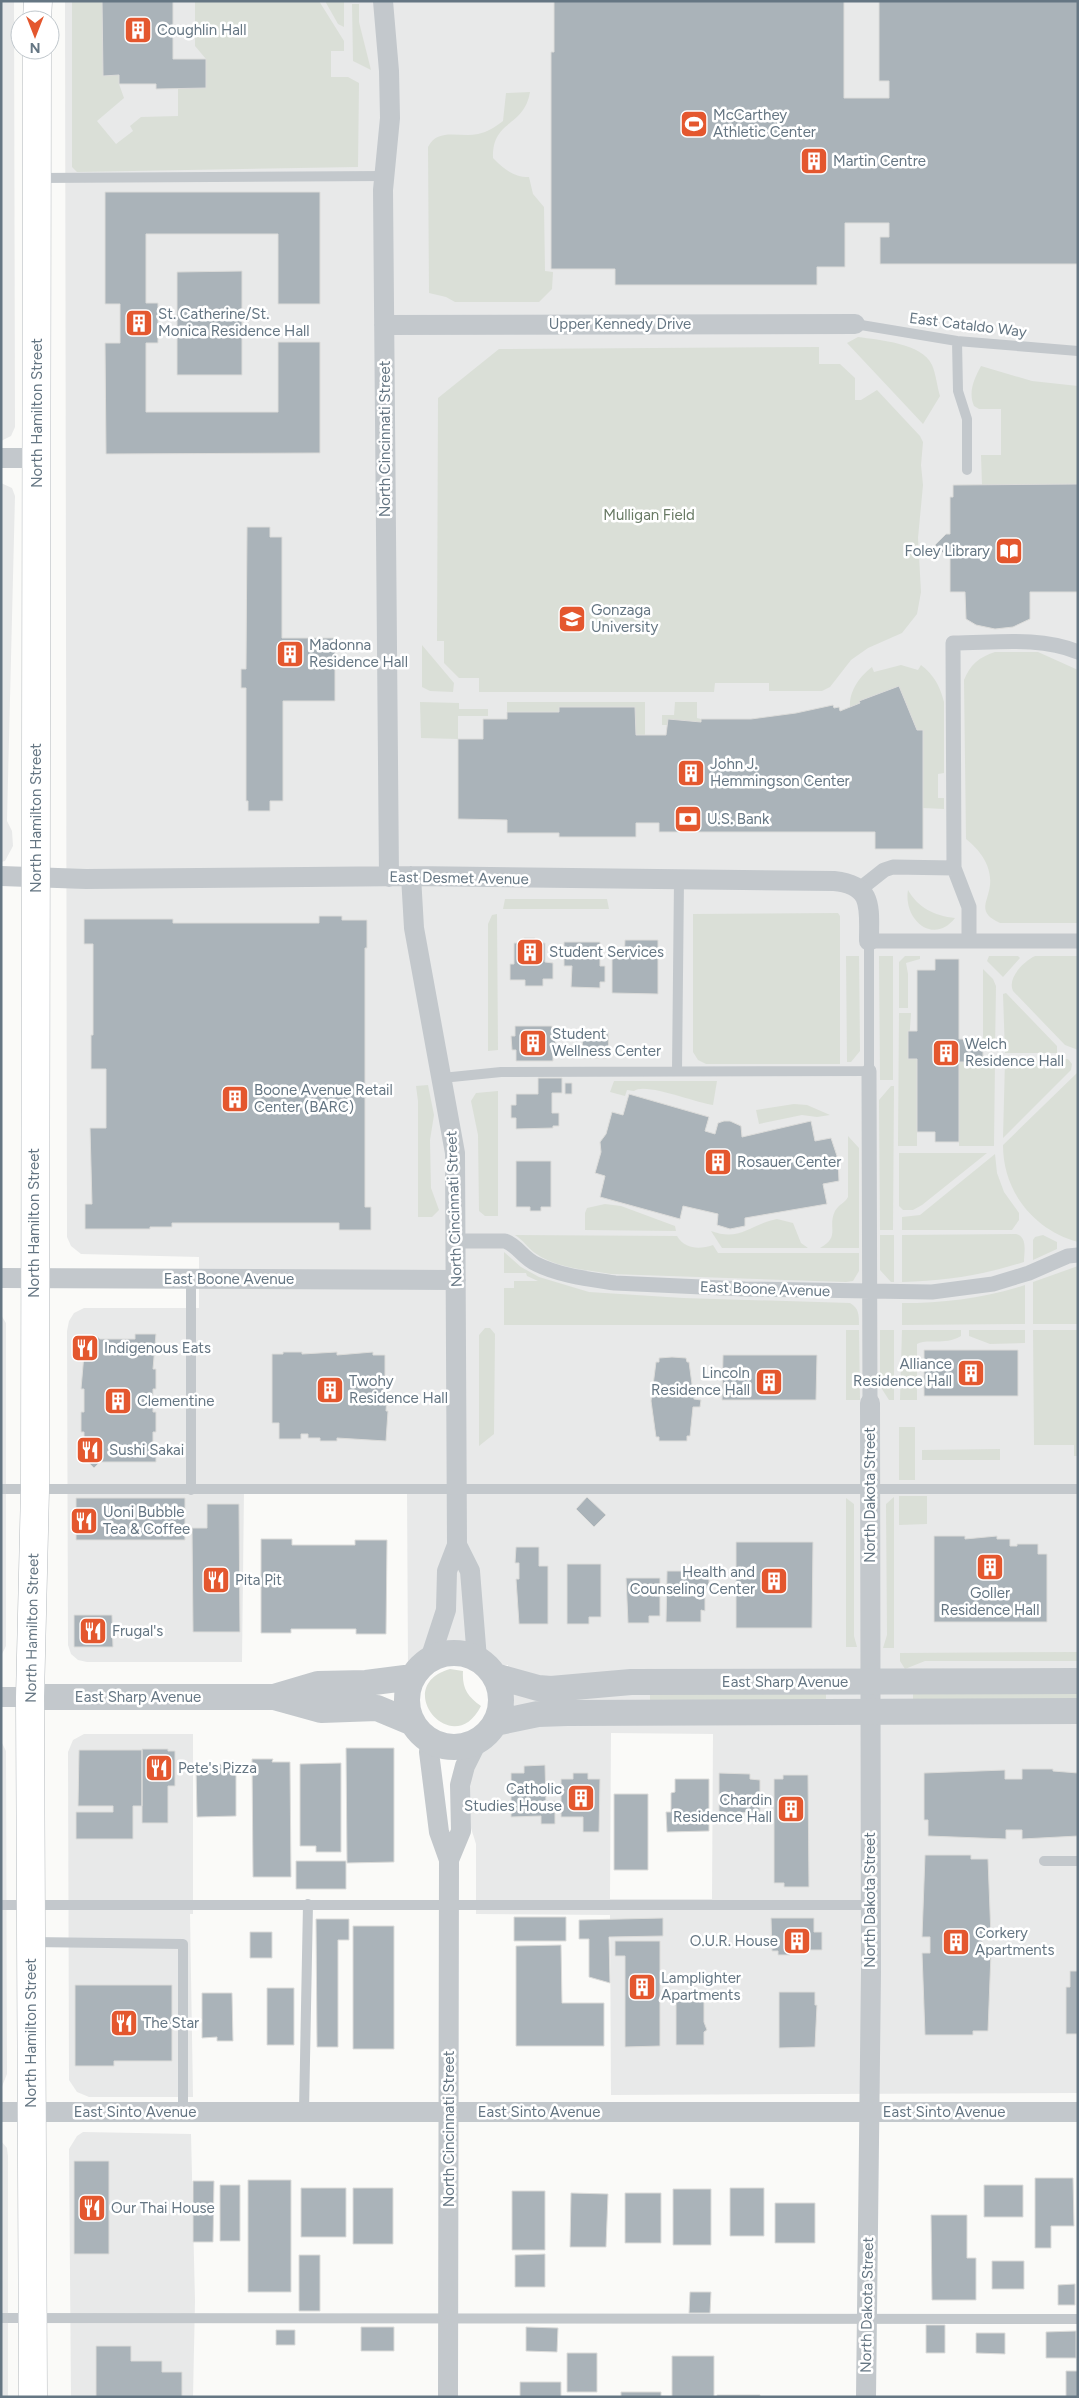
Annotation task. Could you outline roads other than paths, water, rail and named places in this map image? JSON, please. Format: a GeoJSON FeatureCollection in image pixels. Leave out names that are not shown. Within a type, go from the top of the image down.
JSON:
{"type":"FeatureCollection","features":[{"type":"Feature","properties":{"kind":"main road","name":"North Hamilton Street"},"geometry":{"type":"LineString","coordinates":[[33,2397],[30,1697],[35,1490],[33,1278],[38,60]]}},
{"type":"Feature","properties":{"kind":"street","name":"North Cincinnati Street"},"geometry":{"type":"LineString","coordinates":[[384,1],[390,118],[385,176],[384,325],[389,877]]}},
{"type":"Feature","properties":{"kind":"street","name":"Upper Kennedy Drive"},"geometry":{"type":"LineString","coordinates":[[384,325],[856,324]]}},
{"type":"Feature","properties":{"kind":"street"},"geometry":{"type":"LineString","coordinates":[[1,458],[37,458]]}},
{"type":"Feature","properties":{"kind":"street"},"geometry":{"type":"LineString","coordinates":[[969,941],[969,907],[954,868],[953,643],[1043,642],[1060,644],[1078,652]]}},
{"type":"Feature","properties":{"kind":"street"},"geometry":{"type":"LineString","coordinates":[[954,868],[893,867],[884,870],[860,889],[866,898],[869,912],[869,941],[1078,941]]}},
{"type":"Feature","properties":{"kind":"street","name":"East Desmet Avenue"},"geometry":{"type":"LineString","coordinates":[[1,876],[95,878],[411,876],[834,881],[847,882],[860,889]]}},
{"type":"Feature","properties":{"kind":"street","name":"North Cincinnati Street"},"geometry":{"type":"LineString","coordinates":[[411,876],[414,928],[455,1152],[457,1241],[457,1545],[447,1571],[446,1610],[422,1668]]}},
{"type":"Feature","properties":{"kind":"street"},"geometry":{"type":"LineString","coordinates":[[869,1071],[868,1292],[870,1403]]}},
{"type":"Feature","properties":{"kind":"street","name":"East Boone Avenue"},"geometry":{"type":"LineString","coordinates":[[457,1241],[505,1241],[512,1244],[534,1264],[574,1277],[615,1283],[868,1292],[932,1292],[992,1284],[1029,1273],[1068,1256],[1078,1255]]}},
{"type":"Feature","properties":{"kind":"street","name":"East Boone Avenue"},"geometry":{"type":"LineString","coordinates":[[1,1278],[456,1280]]}},
{"type":"Feature","properties":{"kind":"street","name":"North Dakota Street"},"geometry":{"type":"LineString","coordinates":[[866,2397],[871,1905],[870,1403]]}},
{"type":"Feature","properties":{"kind":"street","name":"North Cincinnati Street"},"geometry":{"type":"LineString","coordinates":[[457,1545],[470,1571],[486,1668]]}},
{"type":"Feature","properties":{"kind":"street"},"geometry":{"type":"LineString","coordinates":[[454,1653],[486,1668],[501,1700],[486,1731],[454,1746],[422,1732],[407,1700],[422,1668],[454,1653]]}},
{"type":"Feature","properties":{"kind":"street","name":"East Sharp Avenue"},"geometry":{"type":"LineString","coordinates":[[274,1697],[318,1684],[366,1683],[422,1668]]}},
{"type":"Feature","properties":{"kind":"street","name":"East Sharp Avenue"},"geometry":{"type":"LineString","coordinates":[[486,1668],[538,1688],[550,1689],[631,1682],[1078,1681]]}},
{"type":"Feature","properties":{"kind":"street","name":"East Sharp Avenue"},"geometry":{"type":"LineString","coordinates":[[1,1697],[274,1697],[321,1710],[377,1708],[422,1732]]}},
{"type":"Feature","properties":{"kind":"street","name":"East Sharp Avenue"},"geometry":{"type":"LineString","coordinates":[[486,1731],[538,1714],[1078,1711]]}},
{"type":"Feature","properties":{"kind":"street","name":"North Cincinnati Street"},"geometry":{"type":"LineString","coordinates":[[449,1860],[461,1831],[460,1785],[465,1766],[486,1731]]}},
{"type":"Feature","properties":{"kind":"street","name":"North Cincinnati Street"},"geometry":{"type":"LineString","coordinates":[[422,1732],[429,1752],[439,1832],[449,1860],[448,2397]]}},
{"type":"Feature","properties":{"kind":"street","name":"East Sinto Avenue"},"geometry":{"type":"LineString","coordinates":[[1,2112],[1078,2112]]}},
{"type":"Feature","properties":{"kind":"lane"},"geometry":{"type":"LineString","coordinates":[[37,178],[385,176]]}},
{"type":"Feature","properties":{"kind":"lane","name":"East Cataldo Way"},"geometry":{"type":"LineString","coordinates":[[856,324],[957,341],[1078,351]]}},
{"type":"Feature","properties":{"kind":"lane"},"geometry":{"type":"LineString","coordinates":[[957,341],[958,391],[967,419],[967,470]]}},
{"type":"Feature","properties":{"kind":"lane"},"geometry":{"type":"LineString","coordinates":[[677,1071],[679,880]]}},
{"type":"Feature","properties":{"kind":"lane"},"geometry":{"type":"LineString","coordinates":[[442,1078],[501,1072],[869,1071],[869,941]]}},
{"type":"Feature","properties":{"kind":"lane"},"geometry":{"type":"LineString","coordinates":[[192,1279],[192,1490]]}},
{"type":"Feature","properties":{"kind":"lane"},"geometry":{"type":"LineString","coordinates":[[1,1489],[1078,1489]]}},
{"type":"Feature","properties":{"kind":"lane"},"geometry":{"type":"LineString","coordinates":[[1044,1861],[1078,1861]]}},
{"type":"Feature","properties":{"kind":"lane"},"geometry":{"type":"LineString","coordinates":[[304,2112],[308,1904]]}},
{"type":"Feature","properties":{"kind":"lane"},"geometry":{"type":"LineString","coordinates":[[1,1905],[871,1905]]}},
{"type":"Feature","properties":{"kind":"lane"},"geometry":{"type":"LineString","coordinates":[[31,1942],[183,1944],[183,2112]]}},
{"type":"Feature","properties":{"kind":"lane"},"geometry":{"type":"LineString","coordinates":[[1,2318],[866,2320],[1078,2318]]}},
{"type":"Feature","properties":{"kind":"place","name":"Coughlin Hall"},"geometry":{"type":"Point","coordinates":[138,30]}},
{"type":"Feature","properties":{"kind":"place","name":"McCarthey Athletic Center"},"geometry":{"type":"Point","coordinates":[694,124]}},
{"type":"Feature","properties":{"kind":"place","name":"Martin Centre"},"geometry":{"type":"Point","coordinates":[814,161]}},
{"type":"Feature","properties":{"kind":"place","name":"St. Catherine/St. Monica Residence Hall"},"geometry":{"type":"Point","coordinates":[139,323]}},
{"type":"Feature","properties":{"kind":"place","name":"Foley Library"},"geometry":{"type":"Point","coordinates":[1009,551]}},
{"type":"Feature","properties":{"kind":"place","name":"Gonzaga University"},"geometry":{"type":"Point","coordinates":[572,619]}},
{"type":"Feature","properties":{"kind":"place","name":"Madonna Residence Hall"},"geometry":{"type":"Point","coordinates":[290,654]}},
{"type":"Feature","properties":{"kind":"place","name":"John J. Hemmingson Center"},"geometry":{"type":"Point","coordinates":[691,773]}},
{"type":"Feature","properties":{"kind":"place","name":"U.S. Bank"},"geometry":{"type":"Point","coordinates":[688,819]}},
{"type":"Feature","properties":{"kind":"place","name":"Student Services"},"geometry":{"type":"Point","coordinates":[530,952]}},
{"type":"Feature","properties":{"kind":"place","name":"Student Wellness Center"},"geometry":{"type":"Point","coordinates":[533,1043]}},
{"type":"Feature","properties":{"kind":"place","name":"Welch Residence Hall"},"geometry":{"type":"Point","coordinates":[946,1053]}},
{"type":"Feature","properties":{"kind":"place","name":"Boone Avenue Retail Center (BARC)"},"geometry":{"type":"Point","coordinates":[235,1099]}},
{"type":"Feature","properties":{"kind":"place","name":"Rosauer Center"},"geometry":{"type":"Point","coordinates":[718,1162]}},
{"type":"Feature","properties":{"kind":"place","name":"Indigenous Eats"},"geometry":{"type":"Point","coordinates":[85,1348]}},
{"type":"Feature","properties":{"kind":"place","name":"Alliance Residence Hall"},"geometry":{"type":"Point","coordinates":[971,1373]}},
{"type":"Feature","properties":{"kind":"place","name":"Lincoln Residence Hall"},"geometry":{"type":"Point","coordinates":[769,1382]}},
{"type":"Feature","properties":{"kind":"place","name":"Twohy Residence Hall"},"geometry":{"type":"Point","coordinates":[330,1390]}},
{"type":"Feature","properties":{"kind":"place","name":"Clementine"},"geometry":{"type":"Point","coordinates":[118,1401]}},
{"type":"Feature","properties":{"kind":"place","name":"Sushi Sakai"},"geometry":{"type":"Point","coordinates":[90,1450]}},
{"type":"Feature","properties":{"kind":"place","name":"Uoni Bubble Tea & Coffee"},"geometry":{"type":"Point","coordinates":[84,1521]}},
{"type":"Feature","properties":{"kind":"place","name":"Goller Residence Hall"},"geometry":{"type":"Point","coordinates":[990,1567]}},
{"type":"Feature","properties":{"kind":"place","name":"Pita Pit"},"geometry":{"type":"Point","coordinates":[216,1580]}},
{"type":"Feature","properties":{"kind":"place","name":"Health and Counseling Center"},"geometry":{"type":"Point","coordinates":[774,1581]}},
{"type":"Feature","properties":{"kind":"place","name":"Frugal's"},"geometry":{"type":"Point","coordinates":[93,1631]}},
{"type":"Feature","properties":{"kind":"place","name":"Pete's Pizza"},"geometry":{"type":"Point","coordinates":[159,1768]}},
{"type":"Feature","properties":{"kind":"place","name":"Catholic Studies House"},"geometry":{"type":"Point","coordinates":[581,1798]}},
{"type":"Feature","properties":{"kind":"place","name":"Chardin Residence Hall"},"geometry":{"type":"Point","coordinates":[791,1809]}},
{"type":"Feature","properties":{"kind":"place","name":"O.U.R. House"},"geometry":{"type":"Point","coordinates":[797,1941]}},
{"type":"Feature","properties":{"kind":"place","name":"Corkery Apartments"},"geometry":{"type":"Point","coordinates":[956,1942]}},
{"type":"Feature","properties":{"kind":"place","name":"Lamplighter Apartments"},"geometry":{"type":"Point","coordinates":[642,1987]}},
{"type":"Feature","properties":{"kind":"place","name":"The Star"},"geometry":{"type":"Point","coordinates":[124,2023]}},
{"type":"Feature","properties":{"kind":"place","name":"Our Thai House"},"geometry":{"type":"Point","coordinates":[92,2208]}},
{"type":"Feature","properties":{"kind":"park label","name":"Mulligan Field"},"geometry":{"type":"Point","coordinates":[649,515]}}]}
